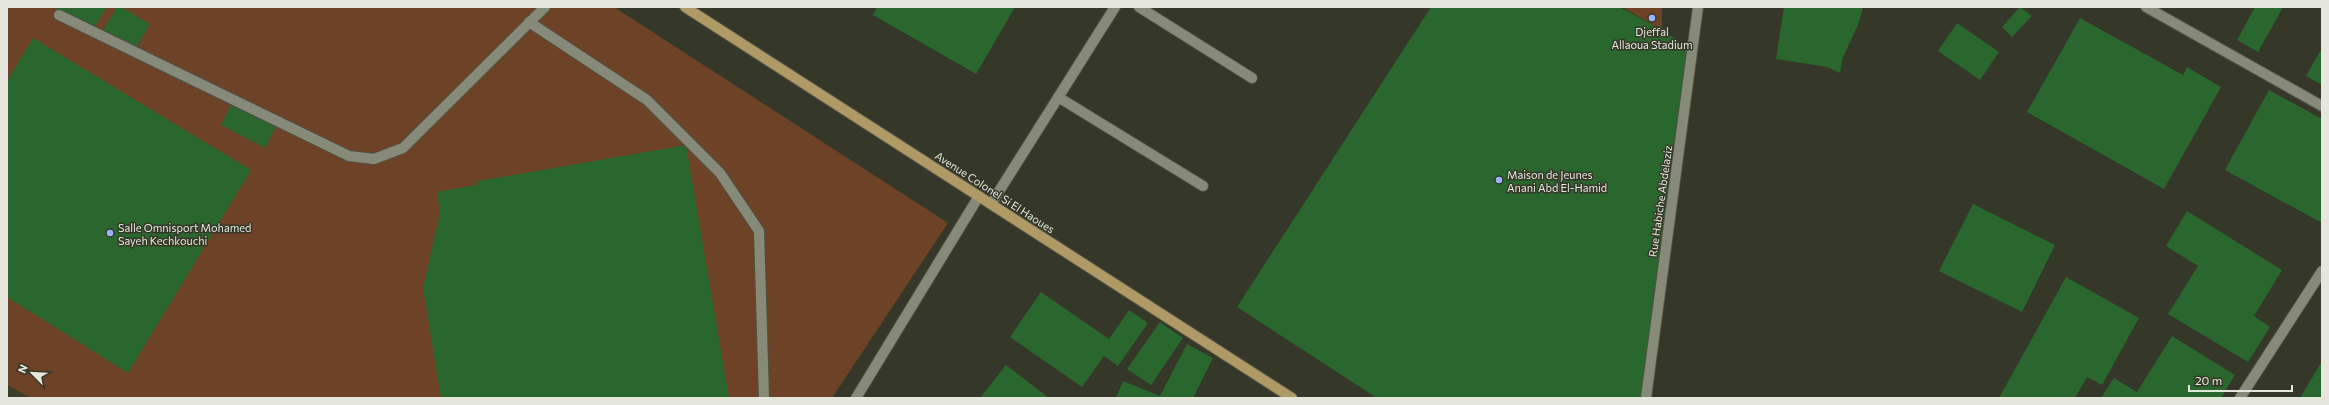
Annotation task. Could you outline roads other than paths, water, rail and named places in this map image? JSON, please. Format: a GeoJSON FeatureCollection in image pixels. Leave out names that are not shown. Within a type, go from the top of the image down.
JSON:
{"type":"FeatureCollection","features":[{"type":"Feature","properties":{"kind":"main road","name":"Avenue Colonel Si El Haoues"},"geometry":{"type":"LineString","coordinates":[[685,7],[1292,398]]}},
{"type":"Feature","properties":{"kind":"street"},"geometry":{"type":"LineString","coordinates":[[59,15],[349,156],[374,159],[403,148],[545,7]]}},
{"type":"Feature","properties":{"kind":"street"},"geometry":{"type":"LineString","coordinates":[[991,204],[1115,7]]}},
{"type":"Feature","properties":{"kind":"street"},"geometry":{"type":"LineString","coordinates":[[1138,7],[1252,78]]}},
{"type":"Feature","properties":{"kind":"street","name":"Rue Habiche Abdelaziz"},"geometry":{"type":"LineString","coordinates":[[1646,398],[1698,7]]}},
{"type":"Feature","properties":{"kind":"street"},"geometry":{"type":"LineString","coordinates":[[2146,7],[2322,106]]}},
{"type":"Feature","properties":{"kind":"street"},"geometry":{"type":"LineString","coordinates":[[529,22],[647,100],[720,173],[759,231],[764,398]]}},
{"type":"Feature","properties":{"kind":"street"},"geometry":{"type":"LineString","coordinates":[[1058,97],[1203,186]]}},
{"type":"Feature","properties":{"kind":"street"},"geometry":{"type":"LineString","coordinates":[[856,398],[979,196]]}},
{"type":"Feature","properties":{"kind":"street"},"geometry":{"type":"LineString","coordinates":[[2240,398],[2322,271]]}},
{"type":"Feature","properties":{"kind":"place","name":"Djeffal Allaoua Stadium"},"geometry":{"type":"Point","coordinates":[1652,18]}},
{"type":"Feature","properties":{"kind":"place","name":"Maison de Jeunes Anani Abd El-Hamid"},"geometry":{"type":"Point","coordinates":[1499,180]}},
{"type":"Feature","properties":{"kind":"place","name":"Salle Omnisport Mohamed Sayeh Kechkouchi"},"geometry":{"type":"Point","coordinates":[110,233]}}]}
